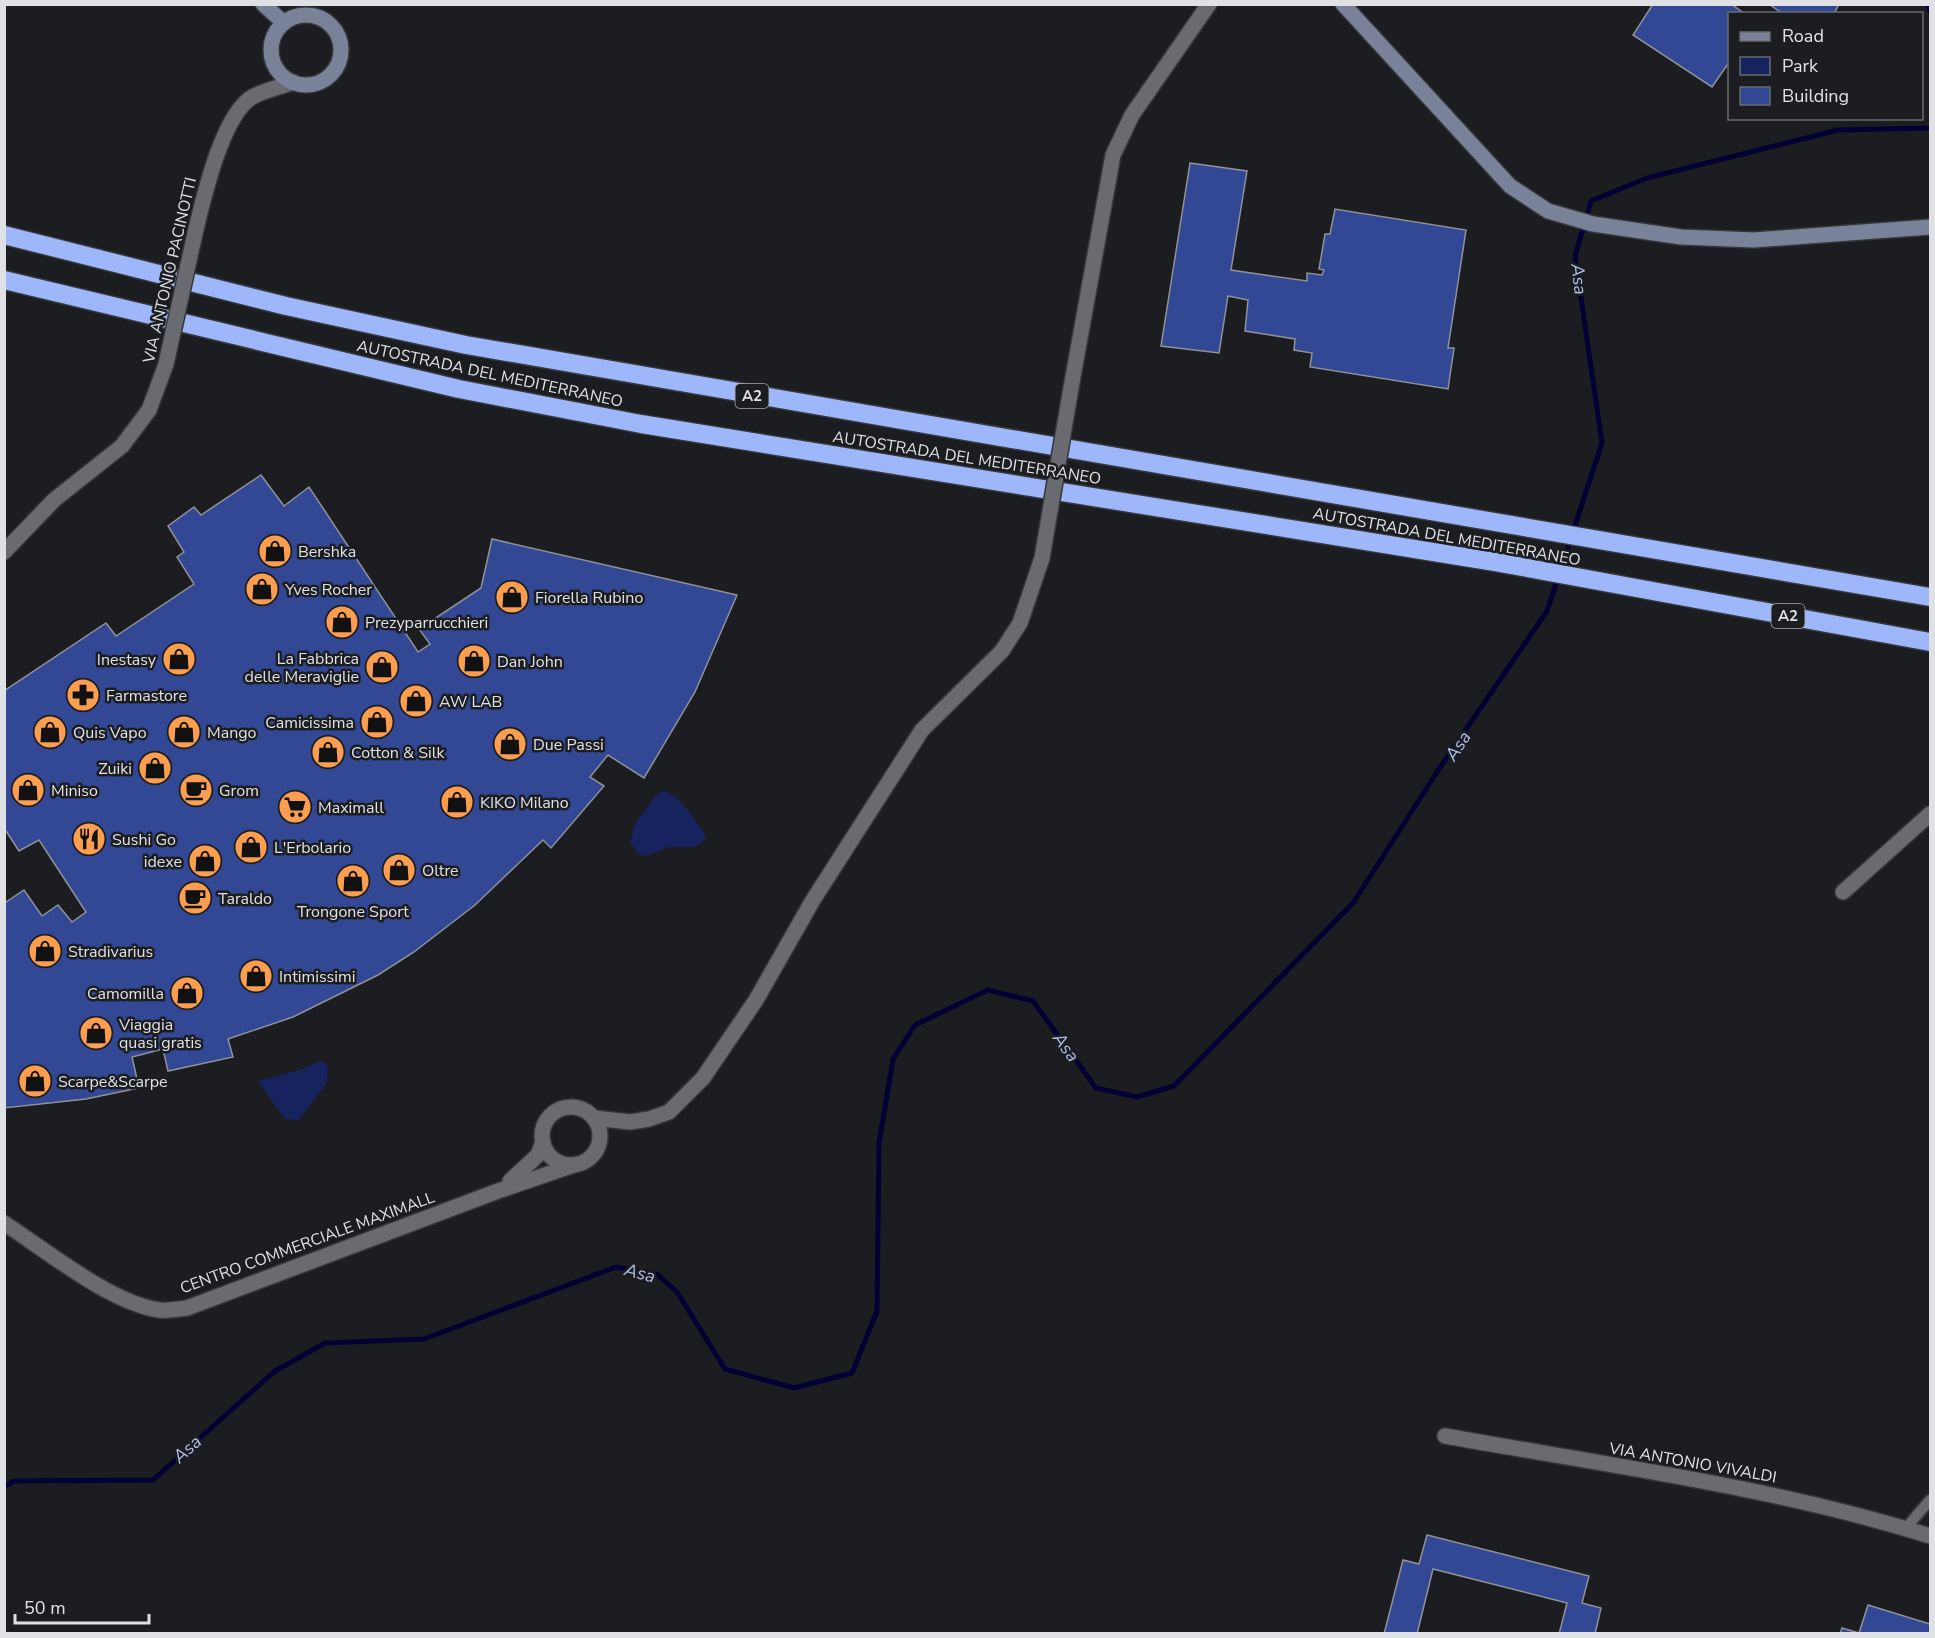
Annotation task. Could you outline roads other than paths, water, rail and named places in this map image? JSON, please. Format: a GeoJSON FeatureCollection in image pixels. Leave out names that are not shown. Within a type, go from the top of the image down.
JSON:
{"type":"FeatureCollection","features":[{"type":"Feature","properties":{"kind":"highway","name":"AUTOSTRADA DEL MEDITERRANEO"},"geometry":{"type":"LineString","coordinates":[[4,235],[286,306],[466,345],[1930,597]]}},
{"type":"Feature","properties":{"kind":"highway","name":"AUTOSTRADA DEL MEDITERRANEO"},"geometry":{"type":"LineString","coordinates":[[4,280],[447,387],[629,422],[1495,562],[1930,642]]}},
{"type":"Feature","properties":{"kind":"street"},"geometry":{"type":"LineString","coordinates":[[264,4],[284,23]]}},
{"type":"Feature","properties":{"kind":"street"},"geometry":{"type":"LineString","coordinates":[[594,1118],[600,1137],[598,1146],[586,1161],[577,1164],[559,1163],[552,1158],[543,1142],[545,1124],[557,1111],[577,1108],[594,1118],[630,1122],[659,1116],[669,1112],[703,1078],[756,999],[813,900],[922,730],[1002,651],[1020,624],[1042,558],[1113,155],[1132,115],[1209,4]]}},
{"type":"Feature","properties":{"kind":"street"},"geometry":{"type":"LineString","coordinates":[[1343,4],[1510,186],[1548,211],[1593,224],[1681,237],[1754,240],[1930,227]]}},
{"type":"Feature","properties":{"kind":"street"},"geometry":{"type":"LineString","coordinates":[[320,10],[340,40],[340,61],[334,71],[316,84],[293,82],[283,76],[272,56],[272,43],[284,23],[320,10]]}},
{"type":"Feature","properties":{"kind":"street","name":"VIA ANTONIO PACINOTTI"},"geometry":{"type":"LineString","coordinates":[[4,552],[54,500],[122,446],[149,410],[166,364],[214,157],[232,120],[252,96],[293,82]]}},
{"type":"Feature","properties":{"kind":"street"},"geometry":{"type":"LineString","coordinates":[[1843,892],[1930,814]]}},
{"type":"Feature","properties":{"kind":"street","name":"CENTRO COMMERCIALE MAXIMALL"},"geometry":{"type":"LineString","coordinates":[[498,1191],[529,1166],[538,1155],[543,1142]]}},
{"type":"Feature","properties":{"kind":"street","name":"CENTRO COMMERCIALE MAXIMALL"},"geometry":{"type":"LineString","coordinates":[[4,1223],[102,1287],[133,1303],[160,1310],[187,1308],[498,1191],[577,1164]]}},
{"type":"Feature","properties":{"kind":"street","name":"VIA ANTONIO VIVALDI"},"geometry":{"type":"LineString","coordinates":[[1445,1436],[1761,1492],[1930,1536]]}},
{"type":"Feature","properties":{"kind":"lane"},"geometry":{"type":"LineString","coordinates":[[1905,1528],[1930,1500]]}},
{"type":"Feature","properties":{"kind":"waterway","name":"Asa"},"geometry":{"type":"LineString","coordinates":[[1928,4],[1930,11]]}},
{"type":"Feature","properties":{"kind":"waterway","name":"Asa"},"geometry":{"type":"LineString","coordinates":[[4,1487],[14,1481],[153,1480],[275,1371],[325,1343],[424,1339],[616,1267],[657,1274],[677,1292],[725,1369],[794,1388],[852,1373],[877,1311],[879,1143],[893,1059],[915,1025],[988,990],[1033,1001],[1096,1088],[1137,1097],[1174,1086],[1353,903],[1439,769],[1547,611],[1602,443],[1575,256],[1591,201],[1647,178],[1838,130],[1930,128]]}},
{"type":"Feature","properties":{"kind":"place","name":"Bershka"},"geometry":{"type":"Point","coordinates":[275,551]}},
{"type":"Feature","properties":{"kind":"place","name":"Yves Rocher"},"geometry":{"type":"Point","coordinates":[262,589]}},
{"type":"Feature","properties":{"kind":"place","name":"Fiorella Rubino"},"geometry":{"type":"Point","coordinates":[512,597]}},
{"type":"Feature","properties":{"kind":"place","name":"Prezyparrucchieri"},"geometry":{"type":"Point","coordinates":[342,622]}},
{"type":"Feature","properties":{"kind":"place","name":"Inestasy"},"geometry":{"type":"Point","coordinates":[179,659]}},
{"type":"Feature","properties":{"kind":"place","name":"Dan John"},"geometry":{"type":"Point","coordinates":[474,661]}},
{"type":"Feature","properties":{"kind":"place","name":"La Fabbrica delle Meraviglie"},"geometry":{"type":"Point","coordinates":[382,667]}},
{"type":"Feature","properties":{"kind":"place","name":"Farmastore"},"geometry":{"type":"Point","coordinates":[83,695]}},
{"type":"Feature","properties":{"kind":"place","name":"AW LAB"},"geometry":{"type":"Point","coordinates":[416,701]}},
{"type":"Feature","properties":{"kind":"place","name":"Camicissima"},"geometry":{"type":"Point","coordinates":[377,722]}},
{"type":"Feature","properties":{"kind":"place","name":"Quis Vapo"},"geometry":{"type":"Point","coordinates":[50,732]}},
{"type":"Feature","properties":{"kind":"place","name":"Mango"},"geometry":{"type":"Point","coordinates":[184,732]}},
{"type":"Feature","properties":{"kind":"place","name":"Due Passi"},"geometry":{"type":"Point","coordinates":[510,744]}},
{"type":"Feature","properties":{"kind":"place","name":"Cotton & Silk"},"geometry":{"type":"Point","coordinates":[328,752]}},
{"type":"Feature","properties":{"kind":"place","name":"Zuiki"},"geometry":{"type":"Point","coordinates":[155,768]}},
{"type":"Feature","properties":{"kind":"place","name":"Miniso"},"geometry":{"type":"Point","coordinates":[28,790]}},
{"type":"Feature","properties":{"kind":"place","name":"Grom"},"geometry":{"type":"Point","coordinates":[196,790]}},
{"type":"Feature","properties":{"kind":"place","name":"KIKO Milano"},"geometry":{"type":"Point","coordinates":[457,802]}},
{"type":"Feature","properties":{"kind":"place","name":"Maximall"},"geometry":{"type":"Point","coordinates":[295,807]}},
{"type":"Feature","properties":{"kind":"place","name":"Sushi Go"},"geometry":{"type":"Point","coordinates":[89,839]}},
{"type":"Feature","properties":{"kind":"place","name":"L'Erbolario"},"geometry":{"type":"Point","coordinates":[251,847]}},
{"type":"Feature","properties":{"kind":"place","name":"idexe"},"geometry":{"type":"Point","coordinates":[205,861]}},
{"type":"Feature","properties":{"kind":"place","name":"Oltre"},"geometry":{"type":"Point","coordinates":[399,870]}},
{"type":"Feature","properties":{"kind":"place","name":"Trongone Sport"},"geometry":{"type":"Point","coordinates":[353,881]}},
{"type":"Feature","properties":{"kind":"place","name":"Taraldo"},"geometry":{"type":"Point","coordinates":[195,898]}},
{"type":"Feature","properties":{"kind":"place","name":"Stradivarius"},"geometry":{"type":"Point","coordinates":[45,951]}},
{"type":"Feature","properties":{"kind":"place","name":"Intimissimi"},"geometry":{"type":"Point","coordinates":[256,976]}},
{"type":"Feature","properties":{"kind":"place","name":"Camomilla"},"geometry":{"type":"Point","coordinates":[187,993]}},
{"type":"Feature","properties":{"kind":"place","name":"Viaggia quasi gratis"},"geometry":{"type":"Point","coordinates":[96,1033]}},
{"type":"Feature","properties":{"kind":"place","name":"Scarpe&Scarpe"},"geometry":{"type":"Point","coordinates":[35,1081]}}]}
